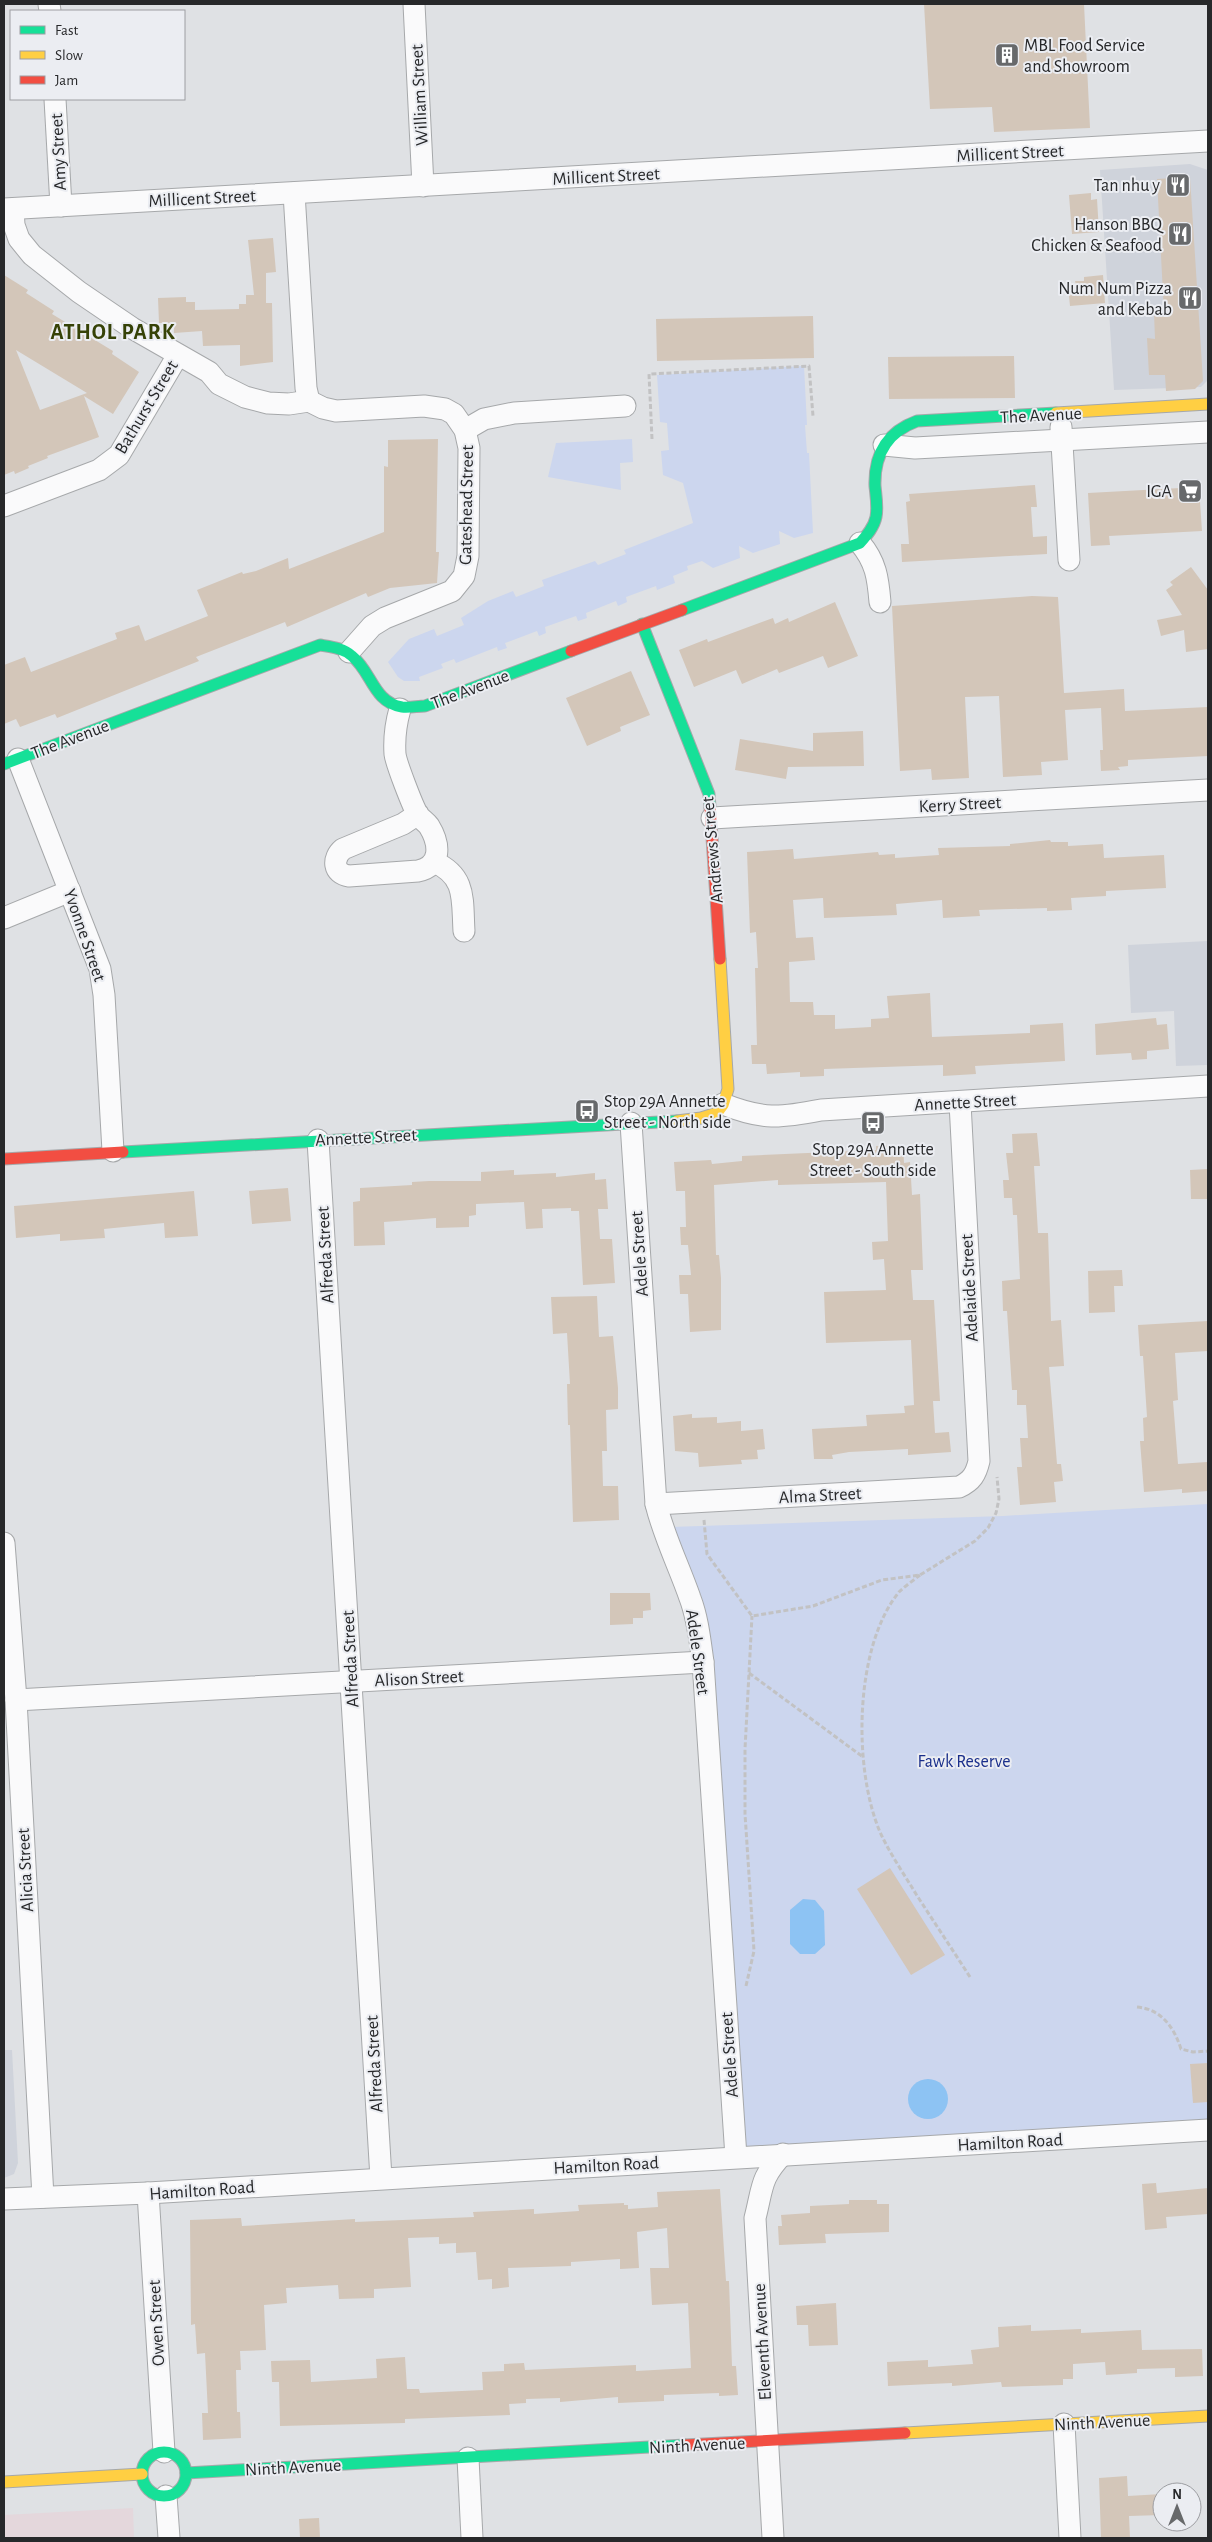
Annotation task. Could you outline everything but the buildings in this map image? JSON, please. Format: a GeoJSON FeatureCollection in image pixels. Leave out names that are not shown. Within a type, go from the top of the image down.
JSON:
{"type":"FeatureCollection","features":[{"type":"Feature","properties":{"kind":"street","name":"William Street"},"geometry":{"type":"LineString","coordinates":[[414,4],[423,186]]}},
{"type":"Feature","properties":{"kind":"street","name":"Amy Street"},"geometry":{"type":"LineString","coordinates":[[55,100],[61,206]]}},
{"type":"Feature","properties":{"kind":"street","name":"Millicent Street"},"geometry":{"type":"LineString","coordinates":[[8,209],[1208,142]]}},
{"type":"Feature","properties":{"kind":"street"},"geometry":{"type":"LineString","coordinates":[[8,209],[19,239],[32,255],[79,292],[124,323],[209,372],[219,384],[245,397],[275,404],[289,404],[309,400],[306,388],[294,193]]}},
{"type":"Feature","properties":{"kind":"street","name":"Bathurst Street"},"geometry":{"type":"LineString","coordinates":[[4,506],[99,470],[119,456],[178,355]]}},
{"type":"Feature","properties":{"kind":"street","name":"Gateshead Street"},"geometry":{"type":"LineString","coordinates":[[309,400],[323,408],[336,411],[435,407],[454,414],[465,430],[469,455],[468,556],[464,576],[452,591],[385,618],[372,626],[349,652]]}},
{"type":"Feature","properties":{"kind":"street","name":"The Avenue"},"geometry":{"type":"LineString","coordinates":[[400,709],[425,706],[860,543],[869,534],[876,516],[876,458],[900,426],[917,421],[1208,404]]}},
{"type":"Feature","properties":{"kind":"street"},"geometry":{"type":"LineString","coordinates":[[465,430],[484,419],[514,413],[625,406]]}},
{"type":"Feature","properties":{"kind":"street"},"geometry":{"type":"LineString","coordinates":[[1060,414],[1069,560]]}},
{"type":"Feature","properties":{"kind":"street","name":"The Avenue"},"geometry":{"type":"LineString","coordinates":[[884,445],[915,448],[1208,432]]}},
{"type":"Feature","properties":{"kind":"street"},"geometry":{"type":"LineString","coordinates":[[860,543],[872,559],[878,575],[880,602]]}},
{"type":"Feature","properties":{"kind":"street","name":"Andrews Street"},"geometry":{"type":"LineString","coordinates":[[642,624],[709,794],[712,818],[726,1096]]}},
{"type":"Feature","properties":{"kind":"street","name":"The Avenue"},"geometry":{"type":"LineString","coordinates":[[11,762],[304,649],[320,645],[331,645],[349,652]]}},
{"type":"Feature","properties":{"kind":"street"},"geometry":{"type":"LineString","coordinates":[[349,652],[363,668],[383,700],[400,709],[396,723],[395,755],[418,814],[429,826],[437,852],[434,862],[428,869],[418,871],[349,876],[343,875],[336,870],[335,862],[338,853],[404,824],[418,814]]}},
{"type":"Feature","properties":{"kind":"street","name":"Yvonne Street"},"geometry":{"type":"LineString","coordinates":[[11,762],[70,892],[100,969],[104,995],[112,1151]]}},
{"type":"Feature","properties":{"kind":"street","name":"Kerry Street"},"geometry":{"type":"LineString","coordinates":[[712,818],[1208,790]]}},
{"type":"Feature","properties":{"kind":"street"},"geometry":{"type":"LineString","coordinates":[[434,862],[444,866],[459,882],[464,932]]}},
{"type":"Feature","properties":{"kind":"street"},"geometry":{"type":"LineString","coordinates":[[4,918],[70,892]]}},
{"type":"Feature","properties":{"kind":"street","name":"Annette Street"},"geometry":{"type":"LineString","coordinates":[[4,1159],[112,1151],[702,1118],[717,1113],[726,1096],[754,1116],[789,1117],[820,1110],[960,1103],[1208,1086]]}},
{"type":"Feature","properties":{"kind":"street","name":"Adelaide Street"},"geometry":{"type":"LineString","coordinates":[[960,1103],[979,1461],[987,1474]]}},
{"type":"Feature","properties":{"kind":"street","name":"Adele Street"},"geometry":{"type":"LineString","coordinates":[[631,1123],[656,1504],[662,1525],[691,1599],[699,1631],[736,2157]]}},
{"type":"Feature","properties":{"kind":"street","name":"Alfreda Street"},"geometry":{"type":"LineString","coordinates":[[318,1140],[381,2178]]}},
{"type":"Feature","properties":{"kind":"street","name":"Alma Street"},"geometry":{"type":"LineString","coordinates":[[656,1504],[959,1487],[987,1474]]}},
{"type":"Feature","properties":{"kind":"street","name":"Alicia Street"},"geometry":{"type":"LineString","coordinates":[[4,1543],[16,1700],[43,2197]]}},
{"type":"Feature","properties":{"kind":"street","name":"Alison Street"},"geometry":{"type":"LineString","coordinates":[[16,1700],[702,1662]]}},
{"type":"Feature","properties":{"kind":"street","name":"Hamilton Road"},"geometry":{"type":"LineString","coordinates":[[4,2199],[148,2194],[381,2178],[1208,2130]]}},
{"type":"Feature","properties":{"kind":"street","name":"Eleventh Avenue"},"geometry":{"type":"LineString","coordinates":[[773,2538],[755,2218],[762,2181],[769,2169],[783,2154]]}},
{"type":"Feature","properties":{"kind":"street","name":"Owen Street"},"geometry":{"type":"LineString","coordinates":[[148,2194],[164,2452]]}},
{"type":"Feature","properties":{"kind":"street","name":"Ninth Avenue"},"geometry":{"type":"LineString","coordinates":[[186,2473],[1208,2416]]}},
{"type":"Feature","properties":{"kind":"street"},"geometry":{"type":"LineString","coordinates":[[1064,2424],[1070,2538]]}},
{"type":"Feature","properties":{"kind":"street"},"geometry":{"type":"LineString","coordinates":[[164,2452],[170,2453],[182,2460],[186,2473],[183,2486],[166,2496],[152,2492],[143,2481],[142,2474],[147,2461],[157,2453],[164,2452]]}},
{"type":"Feature","properties":{"kind":"street"},"geometry":{"type":"LineString","coordinates":[[468,2458],[472,2538]]}},
{"type":"Feature","properties":{"kind":"street"},"geometry":{"type":"LineString","coordinates":[[4,2482],[142,2474]]}},
{"type":"Feature","properties":{"kind":"street"},"geometry":{"type":"LineString","coordinates":[[166,2496],[169,2538]]}},
{"type":"Feature","properties":{"kind":"path"},"geometry":{"type":"LineString","coordinates":[[652,439],[649,374],[809,366],[813,416]]}},
{"type":"Feature","properties":{"kind":"path"},"geometry":{"type":"LineString","coordinates":[[970,1977],[895,1861],[880,1831],[867,1786],[863,1758],[864,1701],[869,1658],[882,1623],[900,1592],[920,1575],[975,1541],[988,1528],[996,1513],[999,1499],[987,1474]]}},
{"type":"Feature","properties":{"kind":"path"},"geometry":{"type":"LineString","coordinates":[[704,1516],[707,1554],[752,1616],[745,1814],[754,1951],[746,1988]]}},
{"type":"Feature","properties":{"kind":"path"},"geometry":{"type":"LineString","coordinates":[[752,1616],[813,1606],[882,1580],[920,1575]]}},
{"type":"Feature","properties":{"kind":"path"},"geometry":{"type":"LineString","coordinates":[[749,1673],[863,1758]]}},
{"type":"Feature","properties":{"kind":"path"},"geometry":{"type":"LineString","coordinates":[[1137,2007],[1144,2007],[1162,2016],[1170,2025],[1181,2049],[1193,2052],[1208,2051]]}},
{"type":"Feature","properties":{"kind":"shaded area"},"geometry":{"type":"Polygon","coordinates":[[[1190,164],[1208,170],[1208,380],[1201,387],[1114,390],[1100,170],[1190,164]]]}},
{"type":"Feature","properties":{"kind":"shaded area"},"geometry":{"type":"Polygon","coordinates":[[[1208,941],[1208,1065],[1176,1066],[1174,1011],[1131,1013],[1128,945],[1208,941]]]}},
{"type":"Feature","properties":{"kind":"shaded area"},"geometry":{"type":"Polygon","coordinates":[[[4,2050],[12,2050],[18,2163],[14,2174],[4,2178],[4,2050]]]}},
{"type":"Feature","properties":{"kind":"shaded area"},"geometry":{"type":"Polygon","coordinates":[[[133,2508],[134,2538],[4,2538],[4,2515],[133,2508]]]}},
{"type":"Feature","properties":{"kind":"green space"},"geometry":{"type":"Polygon","coordinates":[[[804,366],[807,425],[805,425],[807,453],[809,453],[813,533],[794,538],[779,531],[780,544],[753,553],[739,546],[740,558],[713,568],[702,561],[687,566],[688,570],[673,576],[675,583],[657,590],[656,586],[626,597],[627,602],[618,606],[616,601],[586,613],[587,618],[578,621],[576,616],[545,627],[546,633],[539,636],[537,631],[505,643],[507,648],[498,651],[497,647],[456,663],[454,659],[441,664],[443,668],[419,677],[420,681],[404,681],[398,677],[388,662],[409,639],[434,629],[437,636],[464,625],[461,618],[488,601],[513,591],[516,597],[544,586],[542,580],[595,561],[598,565],[626,554],[624,550],[693,523],[683,483],[663,475],[661,451],[669,450],[667,423],[660,422],[657,375],[804,366]]]}},
{"type":"Feature","properties":{"kind":"green space"},"geometry":{"type":"Polygon","coordinates":[[[632,439],[633,462],[620,463],[621,490],[548,477],[556,443],[632,439]]]}},
{"type":"Feature","properties":{"kind":"green space","name":"Fawk Reserve"},"geometry":{"type":"Polygon","coordinates":[[[1208,1504],[1208,2119],[743,2148],[714,1657],[700,1605],[670,1527],[1003,1516],[1208,1504]]]}},
{"type":"Feature","properties":{"kind":"water"},"geometry":{"type":"Polygon","coordinates":[[[803,1899],[815,1900],[824,1911],[825,1945],[815,1954],[800,1954],[790,1944],[790,1910],[803,1899]]]}},
{"type":"Feature","properties":{"kind":"water"},"geometry":{"type":"Polygon","coordinates":[[[932,2079],[939,2082],[945,2088],[948,2099],[947,2107],[939,2116],[932,2119],[924,2119],[917,2116],[909,2107],[908,2095],[911,2088],[920,2080],[932,2079]]]}},
{"type":"Feature","properties":{"kind":"traffic: fast"},"geometry":{"type":"LineString","coordinates":[[682,610],[860,543],[872,528],[876,517],[875,474],[880,454],[890,438],[907,426],[917,421],[1056,413]]}},
{"type":"Feature","properties":{"kind":"traffic: fast"},"geometry":{"type":"LineString","coordinates":[[642,624],[709,794],[710,807]]}},
{"type":"Feature","properties":{"kind":"traffic: fast"},"geometry":{"type":"LineString","coordinates":[[4,764],[320,645],[337,648],[349,653],[359,663],[379,693],[392,704],[402,707],[425,706],[571,651]]}},
{"type":"Feature","properties":{"kind":"traffic: fast"},"geometry":{"type":"LineString","coordinates":[[123,1152],[677,1121]]}},
{"type":"Feature","properties":{"kind":"traffic: fast"},"geometry":{"type":"LineString","coordinates":[[186,2473],[685,2445]]}},
{"type":"Feature","properties":{"kind":"traffic: fast"},"geometry":{"type":"LineString","coordinates":[[164,2452],[176,2456],[182,2462],[186,2474],[182,2486],[176,2492],[164,2496],[152,2492],[146,2486],[142,2474],[146,2462],[152,2456],[164,2452]]}},
{"type":"Feature","properties":{"kind":"traffic: slow"},"geometry":{"type":"LineString","coordinates":[[1056,413],[1208,404]]}},
{"type":"Feature","properties":{"kind":"traffic: slow"},"geometry":{"type":"LineString","coordinates":[[677,1121],[701,1118],[717,1113],[723,1105],[728,1089],[720,959]]}},
{"type":"Feature","properties":{"kind":"traffic: slow"},"geometry":{"type":"LineString","coordinates":[[905,2433],[1208,2416]]}},
{"type":"Feature","properties":{"kind":"traffic: slow"},"geometry":{"type":"LineString","coordinates":[[4,2482],[142,2474]]}},
{"type":"Feature","properties":{"kind":"traffic: jam"},"geometry":{"type":"LineString","coordinates":[[571,651],[682,610]]}},
{"type":"Feature","properties":{"kind":"traffic: jam"},"geometry":{"type":"LineString","coordinates":[[710,807],[720,959]]}},
{"type":"Feature","properties":{"kind":"traffic: jam"},"geometry":{"type":"LineString","coordinates":[[4,1159],[123,1152]]}},
{"type":"Feature","properties":{"kind":"traffic: jam"},"geometry":{"type":"LineString","coordinates":[[685,2445],[905,2433]]}},
{"type":"Feature","properties":{"kind":"place","name":"MBL Food Service and Showroom"},"geometry":{"type":"Point","coordinates":[1007,55]}},
{"type":"Feature","properties":{"kind":"place","name":"Tan nhu y"},"geometry":{"type":"Point","coordinates":[1178,185]}},
{"type":"Feature","properties":{"kind":"place","name":"Hanson BBQ Chicken & Seafood"},"geometry":{"type":"Point","coordinates":[1180,234]}},
{"type":"Feature","properties":{"kind":"place","name":"Num Num Pizza and Kebab"},"geometry":{"type":"Point","coordinates":[1190,298]}},
{"type":"Feature","properties":{"kind":"place","name":"IGA"},"geometry":{"type":"Point","coordinates":[1190,491]}},
{"type":"Feature","properties":{"kind":"place","name":"Stop 29A Annette Street - North side"},"geometry":{"type":"Point","coordinates":[587,1111]}},
{"type":"Feature","properties":{"kind":"place","name":"Stop 29A Annette Street - South side"},"geometry":{"type":"Point","coordinates":[873,1123]}},
{"type":"Feature","properties":{"kind":"district","name":"ATHOL PARK"},"geometry":{"type":"Point","coordinates":[113,331]}}]}
